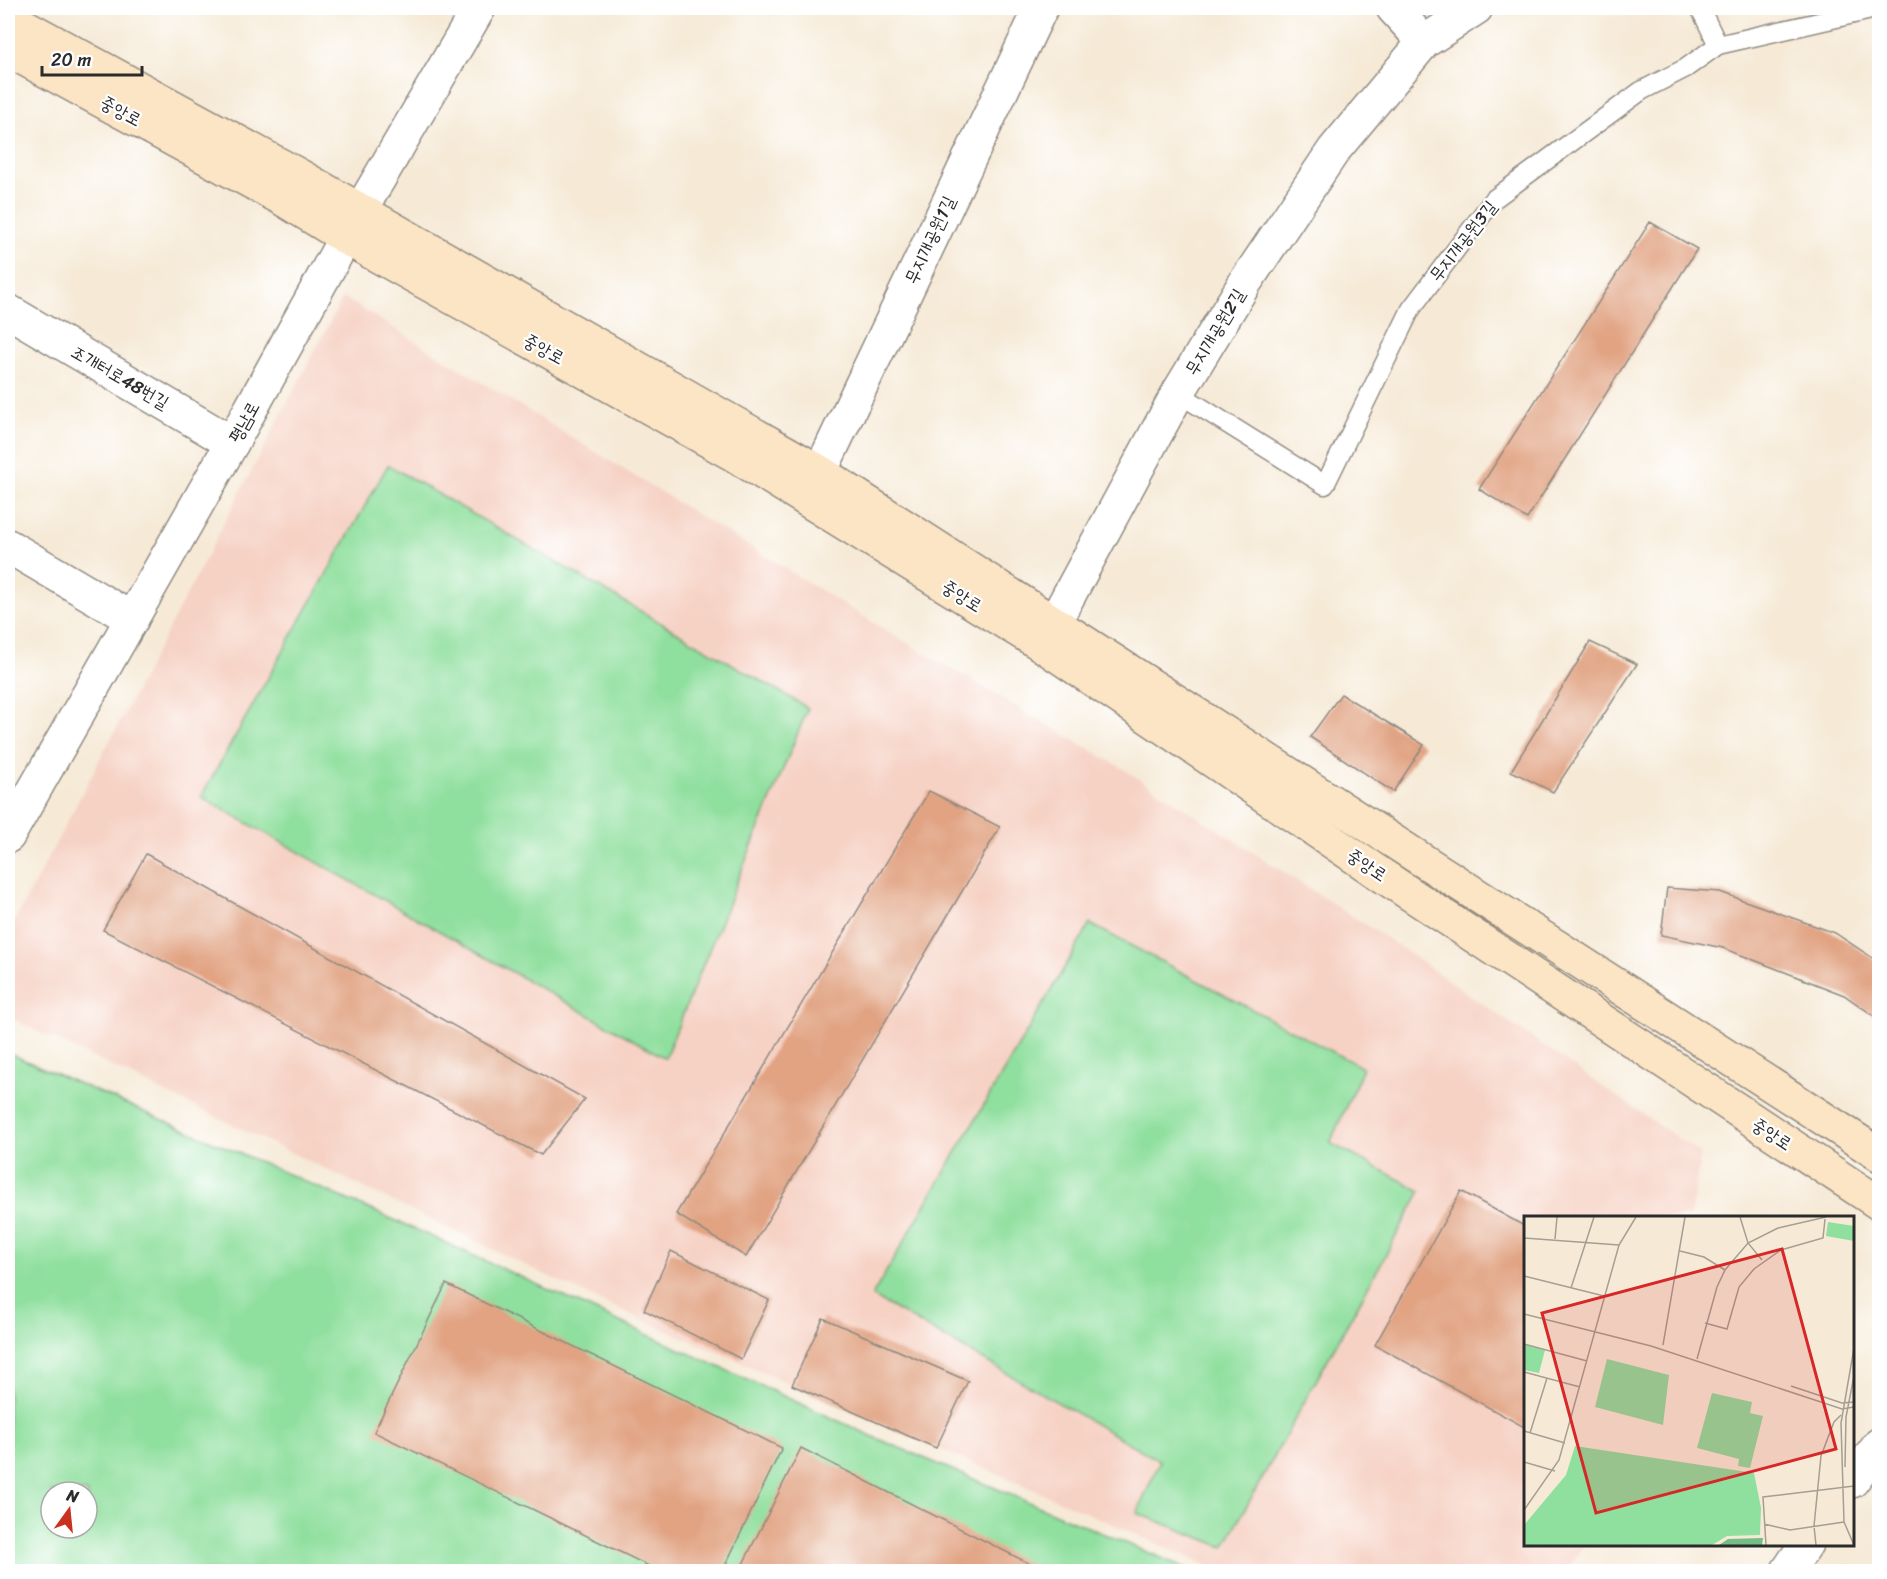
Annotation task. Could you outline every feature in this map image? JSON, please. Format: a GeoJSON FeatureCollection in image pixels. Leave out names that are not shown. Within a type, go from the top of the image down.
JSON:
{"type":"FeatureCollection","features":[{"type":"Feature","properties":{"kind":"main road","name":"중앙로"},"geometry":{"type":"LineString","coordinates":[[8,17],[731,453],[1048,634],[1880,1155]]}},
{"type":"Feature","properties":{"kind":"main road","name":"중앙로"},"geometry":{"type":"LineString","coordinates":[[8,50],[281,198],[353,224],[820,472],[1380,874],[1880,1204]]}},
{"type":"Feature","properties":{"kind":"street","name":"평남로"},"geometry":{"type":"LineString","coordinates":[[8,836],[232,443],[353,224],[479,8]]}},
{"type":"Feature","properties":{"kind":"street","name":"무지개공원1길"},"geometry":{"type":"LineString","coordinates":[[820,472],[1041,8]]}},
{"type":"Feature","properties":{"kind":"street"},"geometry":{"type":"LineString","coordinates":[[1393,8],[1424,42]]}},
{"type":"Feature","properties":{"kind":"street","name":"무지개공원2길"},"geometry":{"type":"LineString","coordinates":[[1048,634],[1178,393],[1246,281],[1334,150],[1424,42],[1476,8]]}},
{"type":"Feature","properties":{"kind":"street","name":"조개터로48번길"},"geometry":{"type":"LineString","coordinates":[[8,311],[232,443]]}},
{"type":"Feature","properties":{"kind":"street"},"geometry":{"type":"LineString","coordinates":[[8,546],[132,618]]}},
{"type":"Feature","properties":{"kind":"street"},"geometry":{"type":"LineString","coordinates":[[1854,1478],[1880,1443]]}},
{"type":"Feature","properties":{"kind":"street"},"geometry":{"type":"LineString","coordinates":[[1787,1572],[1805,1546]]}},
{"type":"Feature","properties":{"kind":"lane"},"geometry":{"type":"LineString","coordinates":[[1700,8],[1718,45]]}},
{"type":"Feature","properties":{"kind":"lane","name":"무지개공원3길"},"geometry":{"type":"LineString","coordinates":[[1178,393],[1325,484],[1410,309],[1494,200],[1641,91],[1686,68],[1718,45],[1880,8]]}},
{"type":"Feature","properties":{"kind":"shaded area"},"geometry":{"type":"Polygon","coordinates":[[[343,297],[905,642],[1122,768],[1397,945],[1701,1154],[1690,1216],[1524,1216],[1524,1546],[1584,1546],[1566,1571],[1220,1571],[600,1301],[8,1017],[8,934],[343,297]]]}},
{"type":"Feature","properties":{"kind":"green space"},"geometry":{"type":"Polygon","coordinates":[[[388,465],[808,708],[665,1058],[201,797],[388,465]]]}},
{"type":"Feature","properties":{"kind":"green space"},"geometry":{"type":"Polygon","coordinates":[[[1090,924],[1363,1068],[1330,1143],[1421,1191],[1224,1547],[1137,1513],[1160,1461],[872,1296],[1090,924]]]}},
{"type":"Feature","properties":{"kind":"green space"},"geometry":{"type":"Polygon","coordinates":[[[8,1053],[408,1226],[876,1438],[1192,1571],[8,1571],[8,1053]]]}},
{"type":"Feature","properties":{"kind":"building"},"geometry":{"type":"Polygon","coordinates":[[[1650,222],[1697,249],[1527,519],[1479,489],[1650,222]]]}},
{"type":"Feature","properties":{"kind":"building"},"geometry":{"type":"Polygon","coordinates":[[[1590,642],[1637,664],[1553,792],[1511,771],[1590,642]]]}},
{"type":"Feature","properties":{"kind":"building"},"geometry":{"type":"Polygon","coordinates":[[[1341,694],[1424,745],[1393,792],[1310,737],[1341,694]]]}},
{"type":"Feature","properties":{"kind":"building"},"geometry":{"type":"Polygon","coordinates":[[[929,791],[1000,827],[746,1257],[676,1214],[929,791]]]}},
{"type":"Feature","properties":{"kind":"building"},"geometry":{"type":"Polygon","coordinates":[[[146,854],[585,1099],[541,1155],[103,930],[146,854]]]}},
{"type":"Feature","properties":{"kind":"building"},"geometry":{"type":"Polygon","coordinates":[[[1667,888],[1720,892],[1835,933],[1880,963],[1880,1020],[1844,995],[1723,948],[1661,935],[1667,888]]]}},
{"type":"Feature","properties":{"kind":"building"},"geometry":{"type":"Polygon","coordinates":[[[1461,1191],[1524,1226],[1524,1427],[1375,1345],[1461,1191]]]}},
{"type":"Feature","properties":{"kind":"building"},"geometry":{"type":"Polygon","coordinates":[[[671,1251],[769,1300],[741,1359],[644,1310],[671,1251]]]}},
{"type":"Feature","properties":{"kind":"building"},"geometry":{"type":"Polygon","coordinates":[[[446,1284],[782,1448],[722,1572],[661,1572],[374,1432],[446,1284]]]}},
{"type":"Feature","properties":{"kind":"building"},"geometry":{"type":"Polygon","coordinates":[[[823,1318],[968,1381],[936,1448],[792,1385],[823,1318]]]}},
{"type":"Feature","properties":{"kind":"building"},"geometry":{"type":"Polygon","coordinates":[[[801,1448],[1046,1572],[739,1572],[801,1448]]]}}]}
